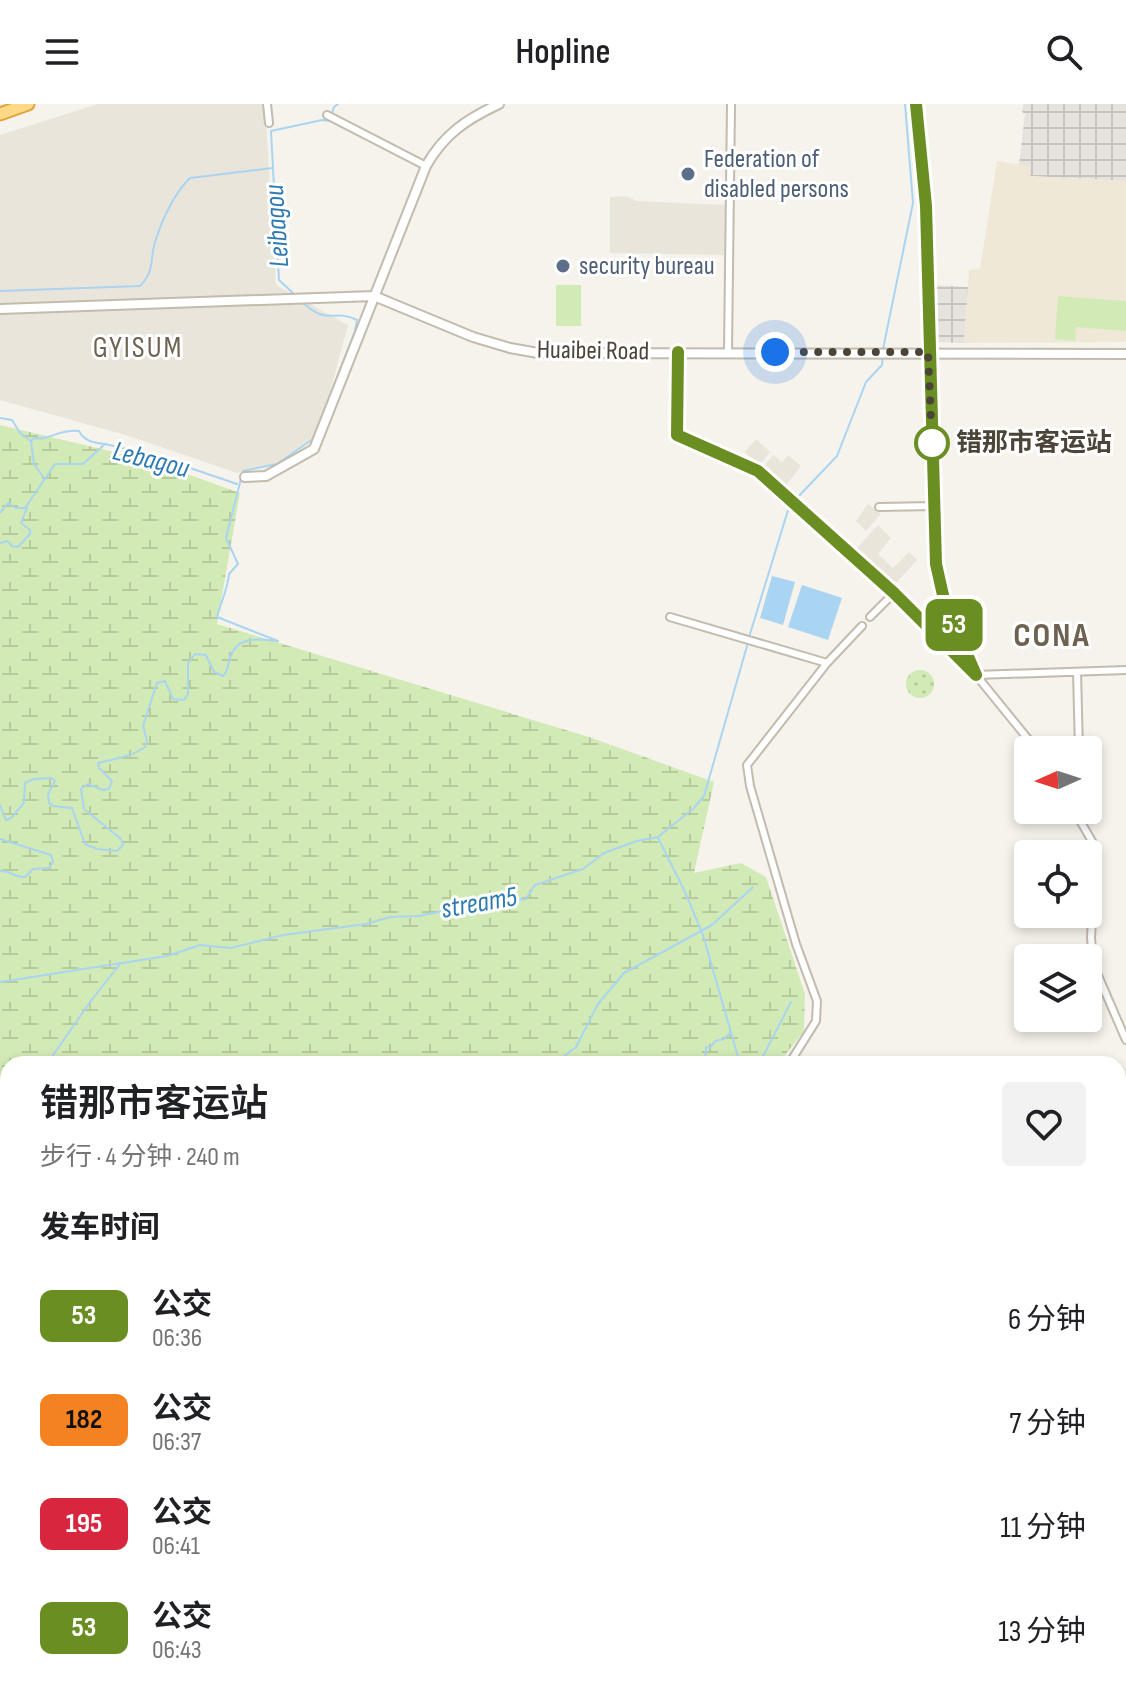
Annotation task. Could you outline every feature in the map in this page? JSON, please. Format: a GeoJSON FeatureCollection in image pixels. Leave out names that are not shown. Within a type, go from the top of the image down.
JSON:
{"type":"FeatureCollection","features":[{"type":"Feature","properties":{"kind":"highway"},"geometry":{"type":"LineString","coordinates":[[0,114],[28,104]]}},
{"type":"Feature","properties":{"kind":"street"},"geometry":{"type":"LineString","coordinates":[[267,104],[269,123]]}},
{"type":"Feature","properties":{"kind":"street"},"geometry":{"type":"LineString","coordinates":[[235,474],[266,476],[314,449],[426,166],[438,146],[455,128],[499,104]]}},
{"type":"Feature","properties":{"kind":"street"},"geometry":{"type":"LineString","coordinates":[[728,352],[731,104]]}},
{"type":"Feature","properties":{"kind":"street"},"geometry":{"type":"LineString","coordinates":[[916,104],[926,206],[936,564],[941,590],[976,675]]}},
{"type":"Feature","properties":{"kind":"street"},"geometry":{"type":"LineString","coordinates":[[327,115],[426,166]]}},
{"type":"Feature","properties":{"kind":"street","name":"Huaibei Road"},"geometry":{"type":"LineString","coordinates":[[0,309],[374,296],[473,337],[538,353],[928,352]]}},
{"type":"Feature","properties":{"kind":"street"},"geometry":{"type":"LineString","coordinates":[[678,352],[677,435],[758,471],[894,593],[976,675],[1026,736]]}},
{"type":"Feature","properties":{"kind":"street"},"geometry":{"type":"LineString","coordinates":[[928,352],[1126,354]]}},
{"type":"Feature","properties":{"kind":"street"},"geometry":{"type":"LineString","coordinates":[[879,507],[934,506]]}},
{"type":"Feature","properties":{"kind":"street"},"geometry":{"type":"LineString","coordinates":[[870,617],[894,593]]}},
{"type":"Feature","properties":{"kind":"street"},"geometry":{"type":"LineString","coordinates":[[670,617],[827,663]]}},
{"type":"Feature","properties":{"kind":"street"},"geometry":{"type":"LineString","coordinates":[[794,1056],[816,1021],[817,1001],[787,915],[750,786],[747,765],[827,663],[862,626]]}},
{"type":"Feature","properties":{"kind":"street"},"geometry":{"type":"LineString","coordinates":[[976,675],[1126,670]]}},
{"type":"Feature","properties":{"kind":"street"},"geometry":{"type":"LineString","coordinates":[[1077,672],[1079,736]]}},
{"type":"Feature","properties":{"kind":"street"},"geometry":{"type":"LineString","coordinates":[[1082,824],[1093,843],[1093,964],[1126,1040]]}},
{"type":"Feature","properties":{"kind":"shaded area"},"geometry":{"type":"Polygon","coordinates":[[[98,104],[265,104],[276,285],[348,325],[318,436],[281,463],[237,473],[129,436],[0,400],[0,135],[98,104]]]}},
{"type":"Feature","properties":{"kind":"shaded area"},"geometry":{"type":"Polygon","coordinates":[[[1023,104],[1126,104],[1126,181],[1029,176],[1019,165],[1025,114],[1022,112],[1023,104]]]}},
{"type":"Feature","properties":{"kind":"shaded area"},"geometry":{"type":"Polygon","coordinates":[[[997,161],[1030,166],[1030,176],[1126,181],[1126,342],[964,343],[969,270],[980,269],[997,161]]]}},
{"type":"Feature","properties":{"kind":"shaded area"},"geometry":{"type":"Polygon","coordinates":[[[627,196],[636,201],[725,205],[724,255],[610,253],[610,197],[627,196]]]}},
{"type":"Feature","properties":{"kind":"shaded area"},"geometry":{"type":"Polygon","coordinates":[[[935,285],[968,287],[964,343],[935,342],[935,285]]]}},
{"type":"Feature","properties":{"kind":"shaded area"},"geometry":{"type":"Polygon","coordinates":[[[756,439],[770,452],[760,465],[745,452],[756,439]]]}},
{"type":"Feature","properties":{"kind":"shaded area"},"geometry":{"type":"Polygon","coordinates":[[[773,455],[782,462],[788,455],[801,466],[786,485],[763,467],[773,455]]]}},
{"type":"Feature","properties":{"kind":"shaded area"},"geometry":{"type":"Polygon","coordinates":[[[868,504],[881,514],[866,531],[856,521],[868,504]]]}},
{"type":"Feature","properties":{"kind":"shaded area"},"geometry":{"type":"Polygon","coordinates":[[[878,525],[891,538],[878,554],[893,568],[909,552],[917,560],[895,584],[857,548],[878,525]]]}},
{"type":"Feature","properties":{"kind":"green space"},"geometry":{"type":"Polygon","coordinates":[[[556,285],[581,285],[581,326],[556,326],[556,285]]]}},
{"type":"Feature","properties":{"kind":"green space"},"geometry":{"type":"Polygon","coordinates":[[[1058,296],[1126,301],[1126,331],[1076,327],[1075,341],[1055,339],[1058,296]]]}},
{"type":"Feature","properties":{"kind":"green space"},"geometry":{"type":"Polygon","coordinates":[[[0,425],[148,460],[240,493],[217,624],[589,737],[714,782],[694,873],[741,863],[766,877],[805,994],[804,1031],[784,1056],[0,1056],[0,425]]]}},
{"type":"Feature","properties":{"kind":"green space"},"geometry":{"type":"Polygon","coordinates":[[[920,670],[930,674],[934,684],[930,694],[920,698],[910,694],[906,684],[910,674],[920,670]]]}},
{"type":"Feature","properties":{"kind":"water"},"geometry":{"type":"Polygon","coordinates":[[[772,576],[795,582],[783,625],[760,618],[772,576]]]}},
{"type":"Feature","properties":{"kind":"water"},"geometry":{"type":"Polygon","coordinates":[[[802,585],[842,598],[828,640],[788,627],[802,585]]]}},
{"type":"Feature","properties":{"kind":"waterway","name":"Leibagou"},"geometry":{"type":"LineString","coordinates":[[294,294],[279,280],[271,131],[330,121],[338,104]]}},
{"type":"Feature","properties":{"kind":"waterway","name":"stream5"},"geometry":{"type":"LineString","coordinates":[[883,349],[913,203],[905,104]]}},
{"type":"Feature","properties":{"kind":"waterway"},"geometry":{"type":"LineString","coordinates":[[0,291],[140,286],[150,269],[154,246],[166,215],[190,178],[273,168]]}},
{"type":"Feature","properties":{"kind":"waterway","name":"Leibagou"},"geometry":{"type":"LineString","coordinates":[[278,641],[217,617],[229,574],[238,564],[226,538],[243,471],[277,464],[313,439],[355,331],[357,320],[325,316],[302,302]]}},
{"type":"Feature","properties":{"kind":"waterway","name":"stream5"},"geometry":{"type":"LineString","coordinates":[[797,498],[837,456],[866,382],[882,365],[883,355]]}},
{"type":"Feature","properties":{"kind":"waterway"},"geometry":{"type":"LineString","coordinates":[[0,418],[12,420],[20,433],[31,441],[34,464],[44,478]]}},
{"type":"Feature","properties":{"kind":"waterway"},"geometry":{"type":"LineString","coordinates":[[31,441],[79,431],[90,441],[105,444]]}},
{"type":"Feature","properties":{"kind":"waterway","name":"Lebagou"},"geometry":{"type":"LineString","coordinates":[[0,513],[8,503],[16,508],[25,508],[55,464],[83,464],[105,444],[152,455],[237,484]]}},
{"type":"Feature","properties":{"kind":"waterway","name":"stream5"},"geometry":{"type":"LineString","coordinates":[[750,634],[789,507]]}},
{"type":"Feature","properties":{"kind":"waterway"},"geometry":{"type":"LineString","coordinates":[[0,543],[7,541],[18,547],[30,534],[30,530],[21,523],[27,508]]}},
{"type":"Feature","properties":{"kind":"waterway"},"geometry":{"type":"LineString","coordinates":[[0,805],[6,820],[11,818],[24,803],[25,783],[52,778],[55,781],[48,794],[49,803],[72,808],[85,844],[117,851],[123,845],[121,839],[84,809],[81,789],[88,784],[109,789],[112,781],[98,763],[131,755],[145,747],[147,741],[143,726],[157,683],[165,681],[173,699],[184,700],[188,694],[188,663],[195,654],[206,655],[214,672],[223,676],[238,645],[249,640],[277,641]]}},
{"type":"Feature","properties":{"kind":"waterway","name":"stream5"},"geometry":{"type":"LineString","coordinates":[[0,982],[167,956],[200,945],[231,948],[283,935],[366,924],[390,917],[419,916],[472,905],[526,899],[535,885],[583,869],[604,853],[658,837],[694,808],[704,796],[747,646]]}},
{"type":"Feature","properties":{"kind":"waterway"},"geometry":{"type":"LineString","coordinates":[[658,838],[703,935],[738,1056]]}},
{"type":"Feature","properties":{"kind":"waterway"},"geometry":{"type":"LineString","coordinates":[[0,839],[51,855],[53,862],[49,868],[33,869],[25,877],[0,871]]}},
{"type":"Feature","properties":{"kind":"waterway"},"geometry":{"type":"LineString","coordinates":[[564,1056],[576,1047],[598,1004],[624,973],[712,925],[753,887]]}},
{"type":"Feature","properties":{"kind":"waterway"},"geometry":{"type":"LineString","coordinates":[[53,1056],[120,964]]}},
{"type":"Feature","properties":{"kind":"waterway"},"geometry":{"type":"LineString","coordinates":[[763,1056],[791,1002]]}},
{"type":"Feature","properties":{"kind":"waterway"},"geometry":{"type":"LineString","coordinates":[[705,1056],[706,1047],[710,1048],[715,1041],[724,1039],[730,1033]]}},
{"type":"Feature","properties":{"kind":"bus line","name":"53"},"geometry":{"type":"LineString","coordinates":[[678,352],[677,435],[758,471],[894,593],[976,675],[945,604],[936,564],[926,206],[916,104]]}},
{"type":"Feature","properties":{"kind":"place","name":"Federation of disabled persons"},"geometry":{"type":"Point","coordinates":[688,174]}},
{"type":"Feature","properties":{"kind":"place","name":"security bureau"},"geometry":{"type":"Point","coordinates":[563,266]}},
{"type":"Feature","properties":{"kind":"place","name":"错那市客运站"},"geometry":{"type":"Point","coordinates":[932,443]}},
{"type":"Feature","properties":{"kind":"district","name":"GYISUM"},"geometry":{"type":"Point","coordinates":[138,348]}},
{"type":"Feature","properties":{"kind":"district","name":"CONA"},"geometry":{"type":"Point","coordinates":[1052,635]}},
{"type":"Feature","properties":{"kind":"route"},"geometry":{"type":"LineString","coordinates":[[775,352],[928,352],[932,443]]}}]}
